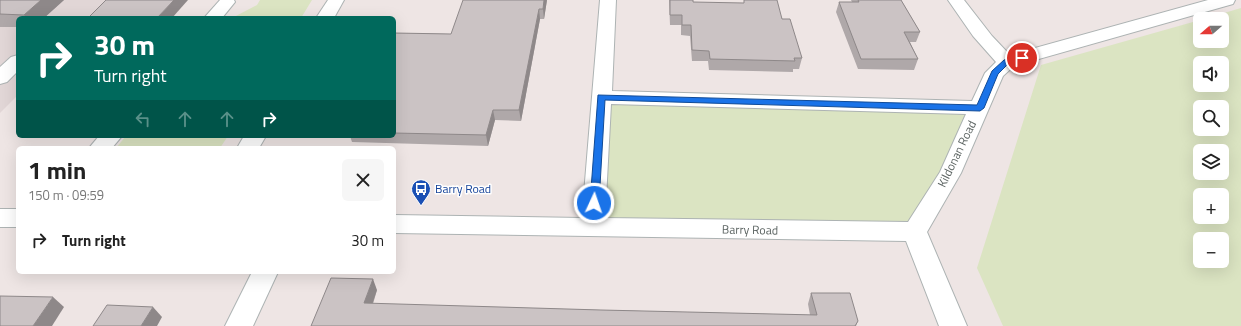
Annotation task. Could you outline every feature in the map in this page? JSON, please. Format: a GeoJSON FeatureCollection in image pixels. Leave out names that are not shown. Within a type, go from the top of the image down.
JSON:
{"type":"FeatureCollection","features":[{"type":"Feature","properties":{"kind":"street"},"geometry":{"type":"LineString","coordinates":[[326,16],[336,0]]}},
{"type":"Feature","properties":{"kind":"street"},"geometry":{"type":"LineString","coordinates":[[593,227],[608,0]]}},
{"type":"Feature","properties":{"kind":"street"},"geometry":{"type":"LineString","coordinates":[[956,0],[979,34],[996,53],[1007,62],[1225,0]]}},
{"type":"Feature","properties":{"kind":"street"},"geometry":{"type":"LineString","coordinates":[[215,16],[226,2]]}},
{"type":"Feature","properties":{"kind":"street","name":"Kildonan Road"},"geometry":{"type":"LineString","coordinates":[[915,232],[950,173],[995,73],[1007,62]]}},
{"type":"Feature","properties":{"kind":"street"},"geometry":{"type":"LineString","coordinates":[[0,78],[16,63]]}},
{"type":"Feature","properties":{"kind":"street"},"geometry":{"type":"LineString","coordinates":[[601,97],[980,108]]}},
{"type":"Feature","properties":{"kind":"street"},"geometry":{"type":"LineString","coordinates":[[102,146],[109,138]]}},
{"type":"Feature","properties":{"kind":"street"},"geometry":{"type":"LineString","coordinates":[[0,218],[16,218]]}},
{"type":"Feature","properties":{"kind":"street","name":"Barry Road"},"geometry":{"type":"LineString","coordinates":[[396,224],[915,232]]}},
{"type":"Feature","properties":{"kind":"street"},"geometry":{"type":"LineString","coordinates":[[915,232],[953,326]]}},
{"type":"Feature","properties":{"kind":"street"},"geometry":{"type":"LineString","coordinates":[[239,326],[264,274]]}},
{"type":"Feature","properties":{"kind":"shaded area"},"geometry":{"type":"Polygon","coordinates":[[[0,0],[125,0],[104,16],[16,16],[16,97],[0,113],[0,0]]]}},
{"type":"Feature","properties":{"kind":"green space"},"geometry":{"type":"Polygon","coordinates":[[[260,0],[312,0],[302,16],[236,16],[257,5],[260,0]]]}},
{"type":"Feature","properties":{"kind":"green space"},"geometry":{"type":"Polygon","coordinates":[[[1241,8],[1241,326],[1003,326],[977,268],[1041,65],[1193,22],[1193,48],[1229,48],[1229,12],[1228,12],[1241,8]]]}},
{"type":"Feature","properties":{"kind":"green space"},"geometry":{"type":"Polygon","coordinates":[[[602,97],[979,109],[913,231],[593,229],[602,97]]]}},
{"type":"Feature","properties":{"kind":"green space"},"geometry":{"type":"Polygon","coordinates":[[[124,138],[227,138],[221,146],[118,146],[124,138]]]}},
{"type":"Feature","properties":{"kind":"building"},"geometry":{"type":"Polygon","coordinates":[[[0,0],[41,0],[24,15],[0,14],[0,0]]]}},
{"type":"Feature","properties":{"kind":"building"},"geometry":{"type":"Polygon","coordinates":[[[106,0],[174,0],[159,16],[90,16],[106,0]]]}},
{"type":"Feature","properties":{"kind":"building"},"geometry":{"type":"Polygon","coordinates":[[[463,0],[544,0],[543,9],[539,9],[519,110],[493,110],[486,135],[396,133],[396,33],[451,34],[463,0]]]}},
{"type":"Feature","properties":{"kind":"building"},"geometry":{"type":"Polygon","coordinates":[[[670,0],[744,3],[744,0],[777,0],[782,19],[790,19],[802,58],[794,58],[795,61],[710,59],[709,51],[692,50],[691,25],[682,25],[682,15],[670,15],[670,0]]]}},
{"type":"Feature","properties":{"kind":"building"},"geometry":{"type":"Polygon","coordinates":[[[858,0],[901,0],[920,32],[904,32],[918,59],[861,59],[839,2],[859,2],[858,0]]]}},
{"type":"Feature","properties":{"kind":"building"},"geometry":{"type":"Polygon","coordinates":[[[331,278],[373,279],[364,303],[601,310],[817,315],[811,293],[850,293],[858,321],[855,326],[311,326],[331,278]]]}},
{"type":"Feature","properties":{"kind":"building"},"geometry":{"type":"Polygon","coordinates":[[[0,296],[53,297],[33,326],[0,326],[0,296]]]}},
{"type":"Feature","properties":{"kind":"building"},"geometry":{"type":"Polygon","coordinates":[[[107,305],[153,307],[141,326],[93,326],[107,305]]]}},
{"type":"Feature","properties":{"kind":"place","name":"Barry Road"},"geometry":{"type":"Point","coordinates":[421,206]}},
{"type":"Feature","properties":{"kind":"route"},"geometry":{"type":"LineString","coordinates":[[594,203],[601,97],[980,108],[995,73],[1007,62],[1022,58]]}}]}
